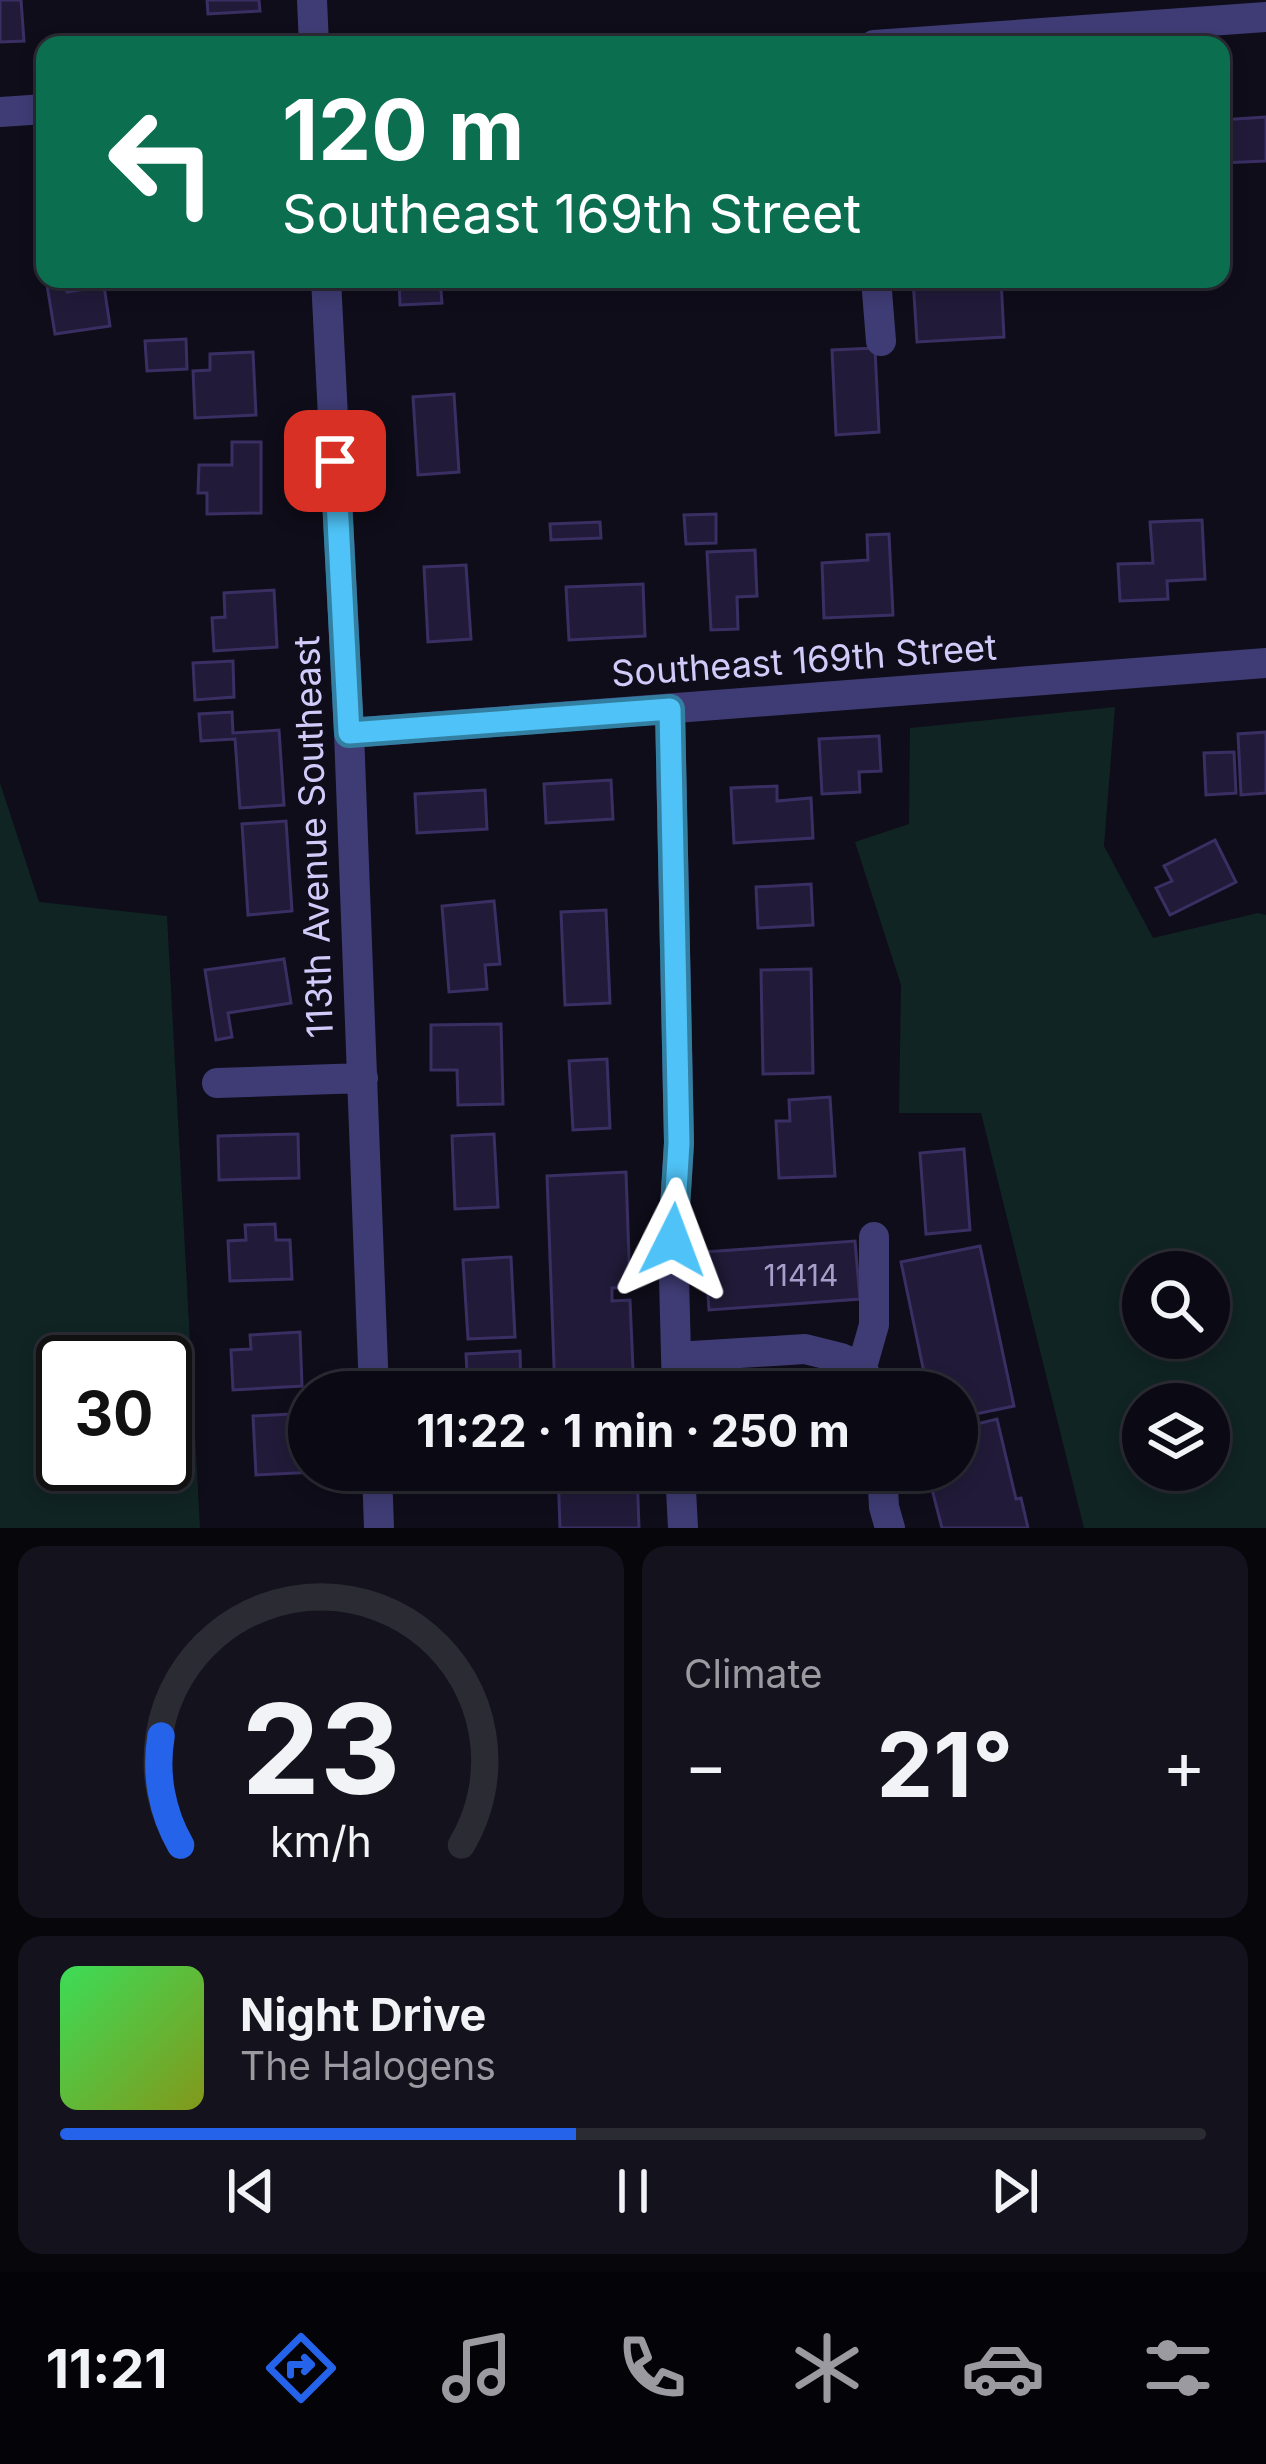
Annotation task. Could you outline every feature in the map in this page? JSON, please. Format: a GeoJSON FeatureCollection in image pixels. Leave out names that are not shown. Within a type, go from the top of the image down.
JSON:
{"type":"FeatureCollection","features":[{"type":"Feature","properties":{"kind":"street"},"geometry":{"type":"LineString","coordinates":[[312,0],[314,36]]}},
{"type":"Feature","properties":{"kind":"street"},"geometry":{"type":"LineString","coordinates":[[954,36],[1168,12],[1266,16]]}},
{"type":"Feature","properties":{"kind":"street"},"geometry":{"type":"LineString","coordinates":[[0,112],[36,110]]}},
{"type":"Feature","properties":{"kind":"street","name":"113th Avenue Southeast"},"geometry":{"type":"LineString","coordinates":[[326,288],[373,1371]]}},
{"type":"Feature","properties":{"kind":"street"},"geometry":{"type":"LineString","coordinates":[[877,288],[880,341]]}},
{"type":"Feature","properties":{"kind":"street","name":"Southeast 169th Street"},"geometry":{"type":"LineString","coordinates":[[349,733],[1266,663]]}},
{"type":"Feature","properties":{"kind":"street"},"geometry":{"type":"LineString","coordinates":[[670,709],[679,1143],[673,1240],[676,1371]]}},
{"type":"Feature","properties":{"kind":"street"},"geometry":{"type":"LineString","coordinates":[[218,1083],[363,1078]]}},
{"type":"Feature","properties":{"kind":"street"},"geometry":{"type":"LineString","coordinates":[[869,1371],[874,1237]]}},
{"type":"Feature","properties":{"kind":"street"},"geometry":{"type":"LineString","coordinates":[[676,1357],[806,1349],[841,1358],[858,1371]]}},
{"type":"Feature","properties":{"kind":"street"},"geometry":{"type":"LineString","coordinates":[[378,1491],[379,1528]]}},
{"type":"Feature","properties":{"kind":"street"},"geometry":{"type":"LineString","coordinates":[[681,1491],[683,1528]]}},
{"type":"Feature","properties":{"kind":"street"},"geometry":{"type":"LineString","coordinates":[[883,1491],[890,1528]]}},
{"type":"Feature","properties":{"kind":"green space"},"geometry":{"type":"Polygon","coordinates":[[[1115,707],[1104,846],[1153,938],[1266,915],[1266,1528],[1084,1528],[981,1113],[899,1113],[901,985],[855,842],[909,824],[910,728],[1115,707]]]}},
{"type":"Feature","properties":{"kind":"green space"},"geometry":{"type":"Polygon","coordinates":[[[0,783],[39,902],[167,916],[190,1335],[36,1335],[36,1491],[192,1491],[192,1380],[200,1528],[0,1528],[0,783]]]}},
{"type":"Feature","properties":{"kind":"building"},"geometry":{"type":"Polygon","coordinates":[[[0,0],[21,0],[24,41],[0,42],[0,0]]]}},
{"type":"Feature","properties":{"kind":"building"},"geometry":{"type":"Polygon","coordinates":[[[207,0],[259,0],[260,11],[208,14],[207,0]]]}},
{"type":"Feature","properties":{"kind":"building"},"geometry":{"type":"Polygon","coordinates":[[[1266,117],[1266,161],[1230,163],[1230,119],[1266,117]]]}},
{"type":"Feature","properties":{"kind":"building"},"geometry":{"type":"Polygon","coordinates":[[[47,288],[66,288],[67,292],[104,288],[110,326],[55,334],[47,288]]]}},
{"type":"Feature","properties":{"kind":"building"},"geometry":{"type":"Polygon","coordinates":[[[399,288],[441,288],[442,303],[400,305],[399,288]]]}},
{"type":"Feature","properties":{"kind":"building"},"geometry":{"type":"Polygon","coordinates":[[[914,288],[1001,288],[1004,337],[917,342],[914,288]]]}},
{"type":"Feature","properties":{"kind":"building"},"geometry":{"type":"Polygon","coordinates":[[[186,339],[187,369],[147,371],[145,341],[186,339]]]}},
{"type":"Feature","properties":{"kind":"building"},"geometry":{"type":"Polygon","coordinates":[[[875,348],[879,432],[836,435],[832,350],[875,348]]]}},
{"type":"Feature","properties":{"kind":"building"},"geometry":{"type":"Polygon","coordinates":[[[253,352],[256,415],[195,418],[193,371],[210,370],[210,354],[253,352]]]}},
{"type":"Feature","properties":{"kind":"building"},"geometry":{"type":"Polygon","coordinates":[[[454,394],[459,472],[418,475],[413,397],[454,394]]]}},
{"type":"Feature","properties":{"kind":"building"},"geometry":{"type":"Polygon","coordinates":[[[232,442],[261,442],[261,513],[207,514],[207,493],[198,493],[199,465],[232,465],[232,442]]]}},
{"type":"Feature","properties":{"kind":"building"},"geometry":{"type":"Polygon","coordinates":[[[716,514],[716,543],[686,544],[684,515],[716,514]]]}},
{"type":"Feature","properties":{"kind":"building"},"geometry":{"type":"Polygon","coordinates":[[[1202,520],[1205,579],[1167,581],[1168,599],[1120,601],[1118,564],[1153,563],[1150,522],[1202,520]]]}},
{"type":"Feature","properties":{"kind":"building"},"geometry":{"type":"Polygon","coordinates":[[[600,522],[601,538],[551,540],[550,524],[600,522]]]}},
{"type":"Feature","properties":{"kind":"building"},"geometry":{"type":"Polygon","coordinates":[[[889,534],[893,615],[824,618],[822,563],[868,560],[867,535],[889,534]]]}},
{"type":"Feature","properties":{"kind":"building"},"geometry":{"type":"Polygon","coordinates":[[[755,550],[757,596],[737,597],[738,629],[711,630],[707,552],[755,550]]]}},
{"type":"Feature","properties":{"kind":"building"},"geometry":{"type":"Polygon","coordinates":[[[466,565],[471,639],[428,642],[424,567],[466,565]]]}},
{"type":"Feature","properties":{"kind":"building"},"geometry":{"type":"Polygon","coordinates":[[[643,584],[645,636],[569,640],[566,587],[643,584]]]}},
{"type":"Feature","properties":{"kind":"building"},"geometry":{"type":"Polygon","coordinates":[[[274,590],[277,647],[214,651],[212,618],[225,617],[224,593],[274,590]]]}},
{"type":"Feature","properties":{"kind":"building"},"geometry":{"type":"Polygon","coordinates":[[[233,661],[234,697],[195,700],[193,663],[233,661]]]}},
{"type":"Feature","properties":{"kind":"building"},"geometry":{"type":"Polygon","coordinates":[[[232,712],[233,733],[279,730],[284,805],[240,808],[235,739],[201,741],[199,714],[232,712]]]}},
{"type":"Feature","properties":{"kind":"building"},"geometry":{"type":"Polygon","coordinates":[[[1266,732],[1266,793],[1241,795],[1238,734],[1266,732]]]}},
{"type":"Feature","properties":{"kind":"building"},"geometry":{"type":"Polygon","coordinates":[[[879,736],[881,771],[859,772],[860,792],[822,794],[819,739],[879,736]]]}},
{"type":"Feature","properties":{"kind":"building"},"geometry":{"type":"Polygon","coordinates":[[[1234,752],[1236,793],[1206,795],[1204,753],[1234,752]]]}},
{"type":"Feature","properties":{"kind":"building"},"geometry":{"type":"Polygon","coordinates":[[[611,780],[613,819],[546,823],[544,784],[611,780]]]}},
{"type":"Feature","properties":{"kind":"building"},"geometry":{"type":"Polygon","coordinates":[[[777,786],[777,801],[811,798],[813,838],[734,843],[731,788],[777,786]]]}},
{"type":"Feature","properties":{"kind":"building"},"geometry":{"type":"Polygon","coordinates":[[[485,790],[487,829],[417,833],[415,794],[485,790]]]}},
{"type":"Feature","properties":{"kind":"building"},"geometry":{"type":"Polygon","coordinates":[[[286,821],[292,911],[248,915],[242,824],[286,821]]]}},
{"type":"Feature","properties":{"kind":"building"},"geometry":{"type":"Polygon","coordinates":[[[1215,840],[1236,882],[1170,915],[1156,888],[1172,881],[1164,866],[1215,840]]]}},
{"type":"Feature","properties":{"kind":"building"},"geometry":{"type":"Polygon","coordinates":[[[811,884],[813,925],[758,928],[756,887],[811,884]]]}},
{"type":"Feature","properties":{"kind":"building"},"geometry":{"type":"Polygon","coordinates":[[[494,901],[500,964],[485,965],[487,989],[449,992],[442,906],[494,901]]]}},
{"type":"Feature","properties":{"kind":"building"},"geometry":{"type":"Polygon","coordinates":[[[606,910],[610,1003],[565,1005],[561,912],[606,910]]]}},
{"type":"Feature","properties":{"kind":"building"},"geometry":{"type":"Polygon","coordinates":[[[284,959],[291,1003],[228,1013],[232,1037],[216,1040],[205,970],[284,959]]]}},
{"type":"Feature","properties":{"kind":"building"},"geometry":{"type":"Polygon","coordinates":[[[811,969],[813,1073],[763,1074],[761,970],[811,969]]]}},
{"type":"Feature","properties":{"kind":"building"},"geometry":{"type":"Polygon","coordinates":[[[501,1024],[503,1104],[458,1105],[457,1070],[431,1070],[431,1025],[501,1024]]]}},
{"type":"Feature","properties":{"kind":"building"},"geometry":{"type":"Polygon","coordinates":[[[607,1059],[610,1128],[573,1130],[569,1061],[607,1059]]]}},
{"type":"Feature","properties":{"kind":"building"},"geometry":{"type":"Polygon","coordinates":[[[830,1097],[835,1176],[779,1178],[776,1121],[790,1121],[789,1100],[830,1097]]]}},
{"type":"Feature","properties":{"kind":"building"},"geometry":{"type":"Polygon","coordinates":[[[298,1134],[299,1178],[219,1180],[218,1136],[298,1134]]]}},
{"type":"Feature","properties":{"kind":"building"},"geometry":{"type":"Polygon","coordinates":[[[494,1134],[498,1207],[455,1209],[452,1136],[494,1134]]]}},
{"type":"Feature","properties":{"kind":"building"},"geometry":{"type":"Polygon","coordinates":[[[964,1149],[970,1230],[926,1234],[920,1153],[964,1149]]]}},
{"type":"Feature","properties":{"kind":"building"},"geometry":{"type":"Polygon","coordinates":[[[626,1172],[630,1287],[612,1288],[612,1301],[630,1300],[633,1371],[554,1371],[547,1176],[626,1172]]]}},
{"type":"Feature","properties":{"kind":"building"},"geometry":{"type":"Polygon","coordinates":[[[275,1224],[276,1240],[290,1240],[292,1279],[230,1281],[228,1241],[246,1240],[245,1225],[275,1224]]]}},
{"type":"Feature","properties":{"kind":"building"},"geometry":{"type":"Polygon","coordinates":[[[855,1241],[860,1299],[709,1310],[705,1252],[855,1241]]]}},
{"type":"Feature","properties":{"kind":"building"},"geometry":{"type":"Polygon","coordinates":[[[980,1246],[1014,1406],[978,1414],[978,1371],[924,1371],[901,1262],[980,1246]]]}},
{"type":"Feature","properties":{"kind":"building"},"geometry":{"type":"Polygon","coordinates":[[[511,1257],[515,1337],[468,1339],[463,1260],[511,1257]]]}},
{"type":"Feature","properties":{"kind":"building"},"geometry":{"type":"Polygon","coordinates":[[[300,1332],[301,1371],[288,1371],[288,1387],[233,1390],[231,1350],[251,1349],[250,1335],[300,1332]]]}},
{"type":"Feature","properties":{"kind":"building"},"geometry":{"type":"Polygon","coordinates":[[[520,1351],[520,1371],[467,1371],[466,1354],[520,1351]]]}},
{"type":"Feature","properties":{"kind":"building"},"geometry":{"type":"Polygon","coordinates":[[[288,1414],[288,1473],[256,1475],[253,1416],[288,1414]]]}},
{"type":"Feature","properties":{"kind":"building"},"geometry":{"type":"Polygon","coordinates":[[[997,1419],[1016,1499],[1021,1498],[1028,1528],[942,1528],[932,1491],[978,1491],[978,1424],[997,1419]]]}},
{"type":"Feature","properties":{"kind":"building"},"geometry":{"type":"Polygon","coordinates":[[[559,1491],[638,1491],[639,1528],[560,1528],[559,1491]]]}},
{"type":"Feature","properties":{"kind":"route"},"geometry":{"type":"LineString","coordinates":[[335,461],[349,733],[670,709],[679,1143],[673,1240]]}}]}
